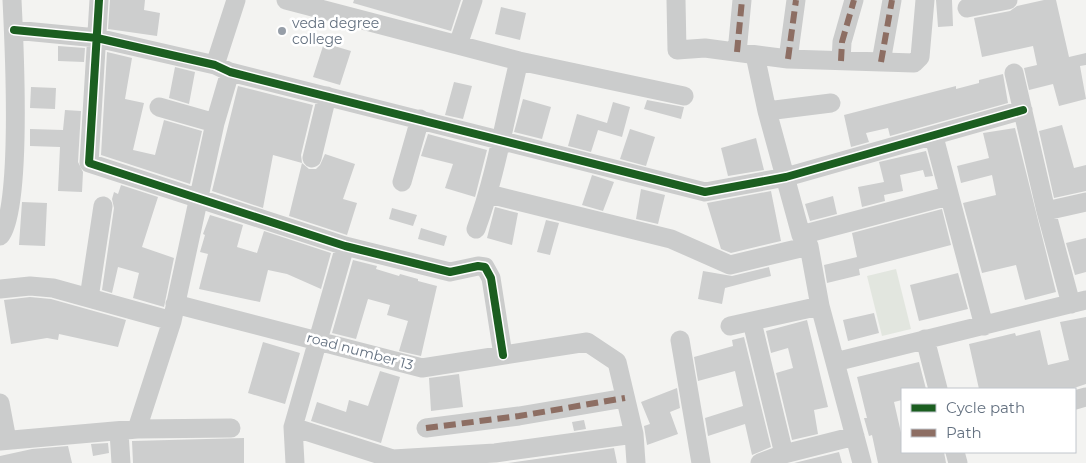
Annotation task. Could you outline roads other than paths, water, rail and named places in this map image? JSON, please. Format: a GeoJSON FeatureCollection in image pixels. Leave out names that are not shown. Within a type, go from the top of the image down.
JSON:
{"type":"FeatureCollection","features":[{"type":"Feature","properties":{"kind":"street"},"geometry":{"type":"LineString","coordinates":[[0,236],[8,222],[6,194],[8,84],[14,30],[12,0]]}},
{"type":"Feature","properties":{"kind":"street"},"geometry":{"type":"LineString","coordinates":[[99,0],[89,163],[200,201],[345,246],[450,272],[478,266],[485,268],[491,278],[503,355]]}},
{"type":"Feature","properties":{"kind":"street"},"geometry":{"type":"LineString","coordinates":[[137,429],[174,313],[200,201],[215,123],[222,69],[236,0]]}},
{"type":"Feature","properties":{"kind":"street"},"geometry":{"type":"LineString","coordinates":[[286,0],[519,61],[684,96]]}},
{"type":"Feature","properties":{"kind":"street"},"geometry":{"type":"LineString","coordinates":[[458,45],[473,0]]}},
{"type":"Feature","properties":{"kind":"street"},"geometry":{"type":"LineString","coordinates":[[676,0],[677,50],[705,48],[788,59],[914,63],[920,57],[925,0]]}},
{"type":"Feature","properties":{"kind":"street"},"geometry":{"type":"LineString","coordinates":[[742,0],[746,54],[767,111],[805,240],[820,306],[862,463]]}},
{"type":"Feature","properties":{"kind":"street"},"geometry":{"type":"LineString","coordinates":[[788,59],[796,0]]}},
{"type":"Feature","properties":{"kind":"street"},"geometry":{"type":"LineString","coordinates":[[841,61],[842,42],[854,0]]}},
{"type":"Feature","properties":{"kind":"street"},"geometry":{"type":"LineString","coordinates":[[881,62],[892,0]]}},
{"type":"Feature","properties":{"kind":"street"},"geometry":{"type":"LineString","coordinates":[[967,8],[1008,0]]}},
{"type":"Feature","properties":{"kind":"street"},"geometry":{"type":"LineString","coordinates":[[14,30],[97,38],[705,192],[786,177],[934,137],[1023,110]]}},
{"type":"Feature","properties":{"kind":"street"},"geometry":{"type":"LineString","coordinates":[[476,229],[489,194],[499,139],[519,61]]}},
{"type":"Feature","properties":{"kind":"street"},"geometry":{"type":"LineString","coordinates":[[835,362],[1078,302],[1046,211],[1014,73]]}},
{"type":"Feature","properties":{"kind":"street"},"geometry":{"type":"LineString","coordinates":[[312,158],[327,96]]}},
{"type":"Feature","properties":{"kind":"street"},"geometry":{"type":"LineString","coordinates":[[767,111],[831,103]]}},
{"type":"Feature","properties":{"kind":"street"},"geometry":{"type":"LineString","coordinates":[[159,107],[215,123]]}},
{"type":"Feature","properties":{"kind":"street"},"geometry":{"type":"LineString","coordinates":[[402,182],[420,119]]}},
{"type":"Feature","properties":{"kind":"street"},"geometry":{"type":"LineString","coordinates":[[934,137],[948,196],[984,326]]}},
{"type":"Feature","properties":{"kind":"street"},"geometry":{"type":"LineString","coordinates":[[489,194],[671,239],[730,265],[948,196]]}},
{"type":"Feature","properties":{"kind":"street"},"geometry":{"type":"LineString","coordinates":[[1046,211],[1086,202]]}},
{"type":"Feature","properties":{"kind":"street"},"geometry":{"type":"LineString","coordinates":[[89,298],[103,206]]}},
{"type":"Feature","properties":{"kind":"street"},"geometry":{"type":"LineString","coordinates":[[295,463],[293,427],[345,246]]}},
{"type":"Feature","properties":{"kind":"street","name":"road number 13"},"geometry":{"type":"LineString","coordinates":[[0,289],[30,286],[53,288],[89,298],[318,340],[422,368],[587,342],[617,362],[634,434],[636,463]]}},
{"type":"Feature","properties":{"kind":"street"},"geometry":{"type":"LineString","coordinates":[[730,326],[820,306]]}},
{"type":"Feature","properties":{"kind":"street"},"geometry":{"type":"LineString","coordinates":[[752,322],[784,454]]}},
{"type":"Feature","properties":{"kind":"street"},"geometry":{"type":"LineString","coordinates":[[925,339],[938,388]]}},
{"type":"Feature","properties":{"kind":"street"},"geometry":{"type":"LineString","coordinates":[[680,340],[701,463]]}},
{"type":"Feature","properties":{"kind":"street"},"geometry":{"type":"LineString","coordinates":[[426,428],[519,416],[626,398]]}},
{"type":"Feature","properties":{"kind":"street"},"geometry":{"type":"LineString","coordinates":[[0,402],[3,440],[119,432],[137,429],[231,428]]}},
{"type":"Feature","properties":{"kind":"street"},"geometry":{"type":"LineString","coordinates":[[293,427],[394,461],[495,458],[634,434]]}},
{"type":"Feature","properties":{"kind":"street"},"geometry":{"type":"LineString","coordinates":[[119,432],[121,463]]}},
{"type":"Feature","properties":{"kind":"street"},"geometry":{"type":"LineString","coordinates":[[760,463],[784,454],[854,436]]}},
{"type":"Feature","properties":{"kind":"place","name":"veda degree college"},"geometry":{"type":"Point","coordinates":[282,31]}}]}
